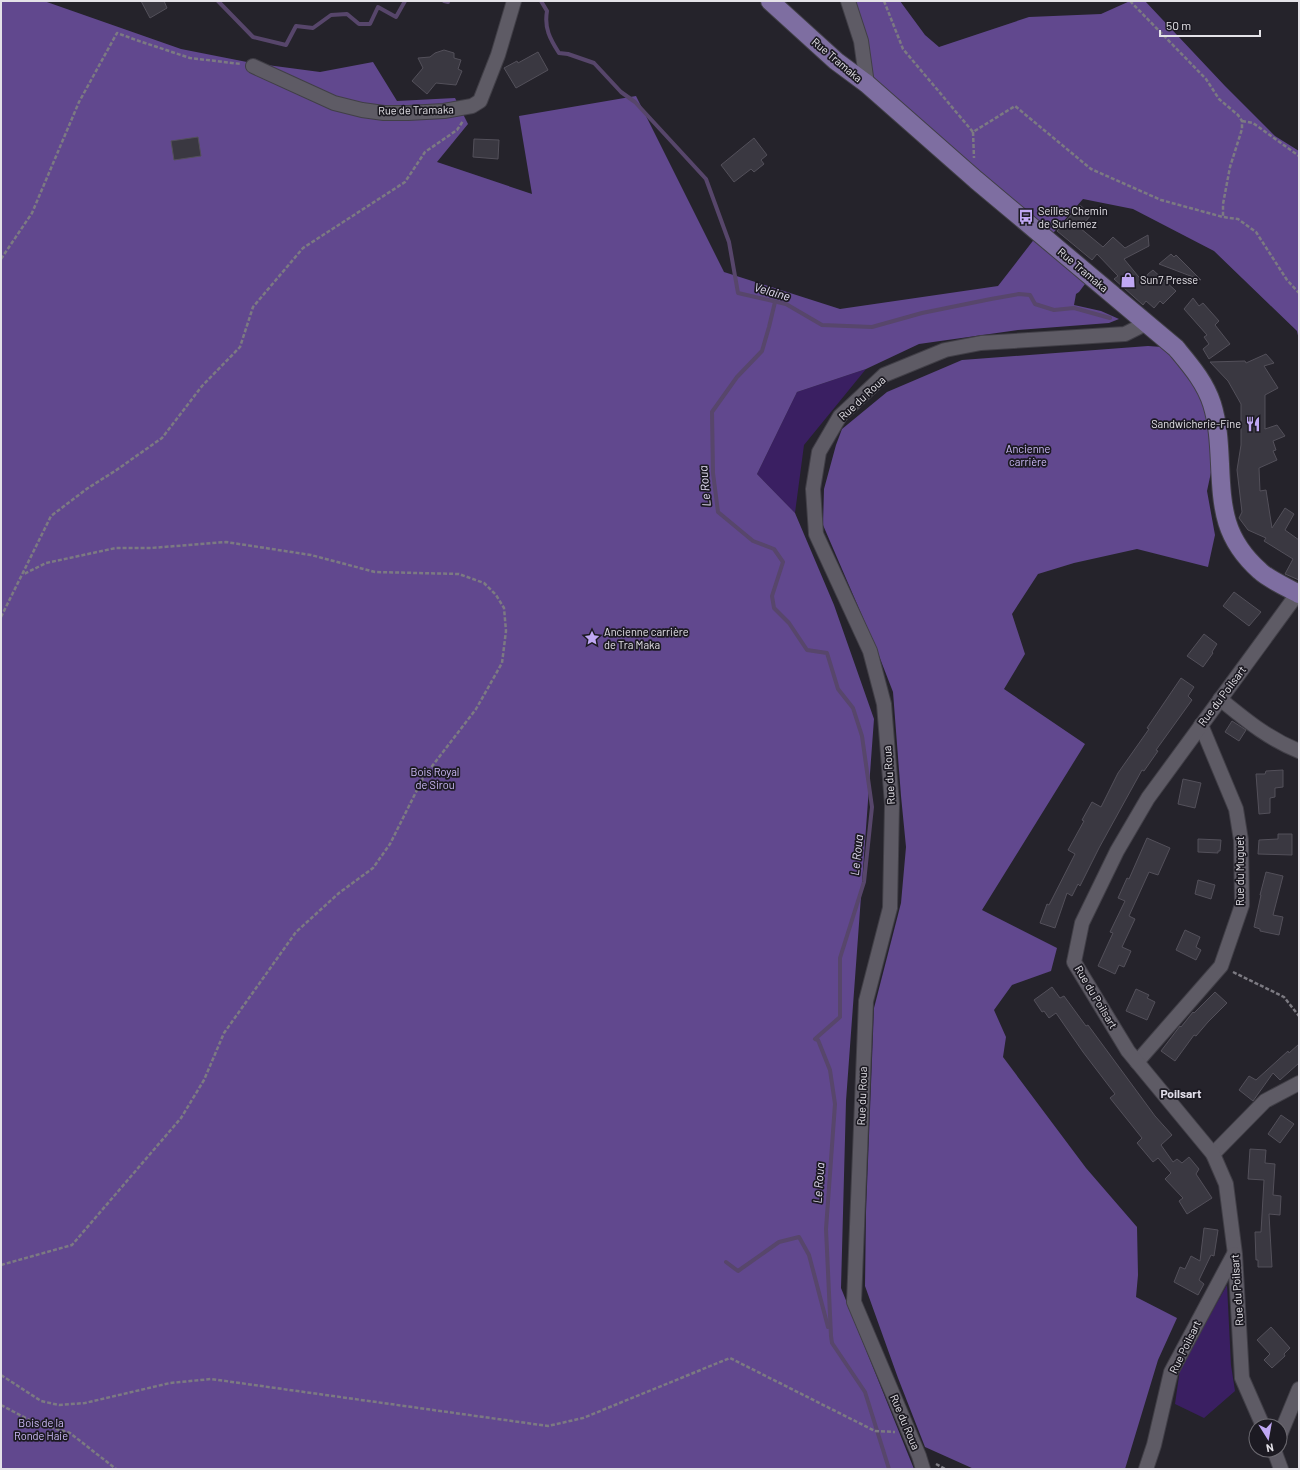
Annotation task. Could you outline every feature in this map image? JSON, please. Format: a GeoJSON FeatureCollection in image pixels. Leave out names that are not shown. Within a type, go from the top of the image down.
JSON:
{"type":"FeatureCollection","features":[{"type":"Feature","properties":{"kind":"main road","name":"Rue Tramaka"},"geometry":{"type":"LineString","coordinates":[[770,1],[836,61],[867,84],[976,180],[1176,348],[1201,380],[1212,404],[1219,435],[1224,514],[1230,533],[1241,552],[1260,572],[1299,594]]}},
{"type":"Feature","properties":{"kind":"street"},"geometry":{"type":"LineString","coordinates":[[472,106],[480,101],[498,55],[514,1]]}},
{"type":"Feature","properties":{"kind":"street"},"geometry":{"type":"LineString","coordinates":[[848,1],[861,42],[867,84]]}},
{"type":"Feature","properties":{"kind":"street","name":"Rue de Tramaka"},"geometry":{"type":"LineString","coordinates":[[253,66],[334,103],[362,110],[384,113],[408,113],[444,111],[472,106]]}},
{"type":"Feature","properties":{"kind":"street","name":"Rue du Roua"},"geometry":{"type":"LineString","coordinates":[[923,1469],[919,1456],[854,1302],[866,1001],[890,908],[892,804],[884,704],[870,651],[816,534],[813,489],[819,452],[840,416],[884,375],[945,350],[981,343],[1125,334],[1147,323]]}},
{"type":"Feature","properties":{"kind":"street","name":"Rue du Poilsart"},"geometry":{"type":"LineString","coordinates":[[1260,1418],[1242,1378],[1235,1254],[1226,1184],[1213,1154],[1128,1051],[1074,962],[1082,923],[1117,850],[1148,798],[1299,594]]}},
{"type":"Feature","properties":{"kind":"street"},"geometry":{"type":"LineString","coordinates":[[1220,699],[1262,732],[1282,744],[1299,751]]}},
{"type":"Feature","properties":{"kind":"street","name":"Rue du Muguet"},"geometry":{"type":"LineString","coordinates":[[1137,1062],[1221,966],[1242,905],[1241,840],[1236,809],[1201,725]]}},
{"type":"Feature","properties":{"kind":"street"},"geometry":{"type":"LineString","coordinates":[[1213,1154],[1265,1102],[1299,1082]]}},
{"type":"Feature","properties":{"kind":"street","name":"Rue Poilsart"},"geometry":{"type":"LineString","coordinates":[[1146,1469],[1154,1445],[1171,1372],[1235,1254]]}},
{"type":"Feature","properties":{"kind":"street"},"geometry":{"type":"LineString","coordinates":[[1287,1418],[1299,1389]]}},
{"type":"Feature","properties":{"kind":"street"},"geometry":{"type":"LineString","coordinates":[[1277,1458],[1281,1469]]}},
{"type":"Feature","properties":{"kind":"path"},"geometry":{"type":"LineString","coordinates":[[884,1],[903,49],[973,132],[1015,106],[1091,168],[1161,200],[1223,217],[1238,219],[1256,232],[1287,280],[1299,292]]}},
{"type":"Feature","properties":{"kind":"path"},"geometry":{"type":"LineString","coordinates":[[1130,1],[1206,79],[1219,99],[1238,115],[1242,121],[1242,129],[1230,167],[1223,204],[1223,217]]}},
{"type":"Feature","properties":{"kind":"path"},"geometry":{"type":"LineString","coordinates":[[1,259],[32,213],[80,102],[117,33],[190,58],[253,66]]}},
{"type":"Feature","properties":{"kind":"path"},"geometry":{"type":"LineString","coordinates":[[1,617],[24,574],[51,516],[88,488],[162,438],[202,386],[240,347],[253,307],[303,248],[406,182],[425,152],[457,130],[472,106]]}},
{"type":"Feature","properties":{"kind":"path"},"geometry":{"type":"LineString","coordinates":[[1242,121],[1253,123],[1299,156]]}},
{"type":"Feature","properties":{"kind":"path"},"geometry":{"type":"LineString","coordinates":[[1,1265],[72,1245],[181,1118],[204,1080],[224,1033],[296,932],[339,893],[373,868],[390,844],[423,778],[476,708],[502,663],[506,631],[504,608],[496,595],[484,583],[458,574],[375,572],[311,555],[226,542],[151,548],[116,548],[46,563],[24,574]]}},
{"type":"Feature","properties":{"kind":"path"},"geometry":{"type":"LineString","coordinates":[[1221,966],[1284,997],[1299,1016]]}},
{"type":"Feature","properties":{"kind":"path"},"geometry":{"type":"LineString","coordinates":[[1,1375],[41,1401],[59,1405],[85,1403],[170,1383],[211,1379],[548,1426],[583,1418],[730,1358],[877,1431]]}},
{"type":"Feature","properties":{"kind":"path"},"geometry":{"type":"LineString","coordinates":[[1,1405],[35,1423],[70,1433],[116,1469]]}},
{"type":"Feature","properties":{"kind":"shaded area"},"geometry":{"type":"Polygon","coordinates":[[[866,369],[804,445],[795,513],[757,474],[797,392],[866,369]]]}},
{"type":"Feature","properties":{"kind":"shaded area"},"geometry":{"type":"Polygon","coordinates":[[[1227,1285],[1231,1365],[1235,1391],[1204,1418],[1175,1404],[1180,1369],[1227,1285]]]}},
{"type":"Feature","properties":{"kind":"green space","name":"Bois Royal de Sirou"},"geometry":{"type":"Polygon","coordinates":[[[1,1],[44,1],[181,49],[252,63],[320,72],[373,62],[397,101],[455,98],[468,124],[437,162],[532,194],[519,116],[636,96],[724,272],[840,309],[998,286],[1039,233],[867,84],[848,1],[900,1],[925,35],[939,47],[1029,17],[1101,14],[1130,1],[1145,1],[1225,86],[1275,136],[1299,151],[1299,340],[1297,331],[1214,251],[1133,209],[1083,199],[1047,240],[1091,276],[1076,294],[1074,305],[1101,311],[1119,319],[1109,323],[1018,330],[919,344],[866,369],[797,392],[757,474],[795,513],[834,605],[874,719],[846,1101],[841,1288],[914,1469],[1,1469],[1,1]]]}},
{"type":"Feature","properties":{"kind":"green space","name":"Ancienne carrière"},"geometry":{"type":"Polygon","coordinates":[[[1148,346],[1176,348],[1219,435],[1207,491],[1215,535],[1208,567],[1137,549],[1074,563],[1038,574],[1012,614],[1025,654],[1004,689],[1085,744],[982,910],[1057,948],[1051,971],[1012,985],[994,1010],[1006,1037],[1003,1057],[1086,1168],[1137,1227],[1138,1275],[1136,1297],[1177,1318],[1158,1360],[1125,1469],[974,1469],[925,1447],[898,1378],[865,1286],[866,1212],[874,1008],[901,903],[906,847],[893,692],[876,648],[823,525],[824,489],[842,429],[887,392],[962,360],[1148,346]]]}},
{"type":"Feature","properties":{"kind":"building"},"geometry":{"type":"Polygon","coordinates":[[[141,1],[164,1],[167,8],[150,18],[141,1]]]}},
{"type":"Feature","properties":{"kind":"building"},"geometry":{"type":"Polygon","coordinates":[[[444,50],[454,53],[454,58],[461,60],[458,69],[462,71],[456,85],[436,83],[427,94],[412,81],[423,68],[418,58],[430,57],[435,53],[444,50]]]}},
{"type":"Feature","properties":{"kind":"building"},"geometry":{"type":"Polygon","coordinates":[[[538,52],[548,70],[516,88],[504,68],[517,61],[518,63],[538,52]]]}},
{"type":"Feature","properties":{"kind":"building"},"geometry":{"type":"Polygon","coordinates":[[[198,137],[201,156],[174,160],[171,141],[198,137]]]}},
{"type":"Feature","properties":{"kind":"building"},"geometry":{"type":"Polygon","coordinates":[[[754,138],[767,155],[761,160],[764,164],[754,172],[751,169],[734,182],[721,165],[754,138]]]}},
{"type":"Feature","properties":{"kind":"building"},"geometry":{"type":"Polygon","coordinates":[[[474,139],[499,140],[498,159],[473,157],[474,139]]]}},
{"type":"Feature","properties":{"kind":"building"},"geometry":{"type":"Polygon","coordinates":[[[1080,205],[1091,215],[1080,228],[1103,247],[1113,237],[1125,248],[1148,235],[1149,246],[1124,259],[1143,282],[1148,274],[1153,270],[1176,291],[1163,304],[1160,301],[1154,308],[1146,301],[1143,305],[1114,279],[1118,276],[1097,254],[1092,260],[1057,231],[1080,205]]]}},
{"type":"Feature","properties":{"kind":"building"},"geometry":{"type":"Polygon","coordinates":[[[1171,254],[1174,257],[1176,255],[1201,280],[1159,264],[1171,254]]]}},
{"type":"Feature","properties":{"kind":"building"},"geometry":{"type":"Polygon","coordinates":[[[1193,298],[1199,306],[1203,303],[1219,321],[1215,325],[1230,344],[1209,359],[1203,349],[1209,344],[1204,337],[1207,335],[1184,309],[1193,298]]]}},
{"type":"Feature","properties":{"kind":"building"},"geometry":{"type":"Polygon","coordinates":[[[1266,354],[1274,363],[1264,366],[1278,388],[1265,395],[1265,429],[1277,425],[1285,436],[1273,441],[1276,450],[1273,451],[1277,460],[1259,468],[1260,491],[1266,490],[1272,528],[1285,508],[1294,514],[1285,530],[1299,540],[1299,580],[1285,574],[1293,559],[1264,541],[1266,538],[1248,530],[1239,518],[1242,512],[1237,470],[1241,445],[1241,404],[1228,381],[1210,362],[1245,361],[1246,363],[1266,354]]]}},
{"type":"Feature","properties":{"kind":"building"},"geometry":{"type":"Polygon","coordinates":[[[1234,592],[1261,612],[1249,626],[1223,606],[1234,592]]]}},
{"type":"Feature","properties":{"kind":"building"},"geometry":{"type":"Polygon","coordinates":[[[1204,634],[1217,644],[1212,652],[1213,653],[1203,667],[1187,656],[1204,634]]]}},
{"type":"Feature","properties":{"kind":"building"},"geometry":{"type":"Polygon","coordinates":[[[1181,678],[1194,687],[1188,696],[1192,700],[1156,750],[1158,751],[1144,771],[1142,770],[1080,886],[1078,884],[1072,896],[1067,893],[1055,928],[1040,923],[1047,904],[1049,905],[1075,854],[1068,850],[1084,821],[1082,820],[1092,802],[1101,807],[1118,773],[1149,729],[1147,728],[1181,678]]]}},
{"type":"Feature","properties":{"kind":"building"},"geometry":{"type":"Polygon","coordinates":[[[1232,721],[1246,730],[1239,741],[1225,732],[1232,721]]]}},
{"type":"Feature","properties":{"kind":"building"},"geometry":{"type":"Polygon","coordinates":[[[1283,770],[1283,787],[1275,788],[1275,797],[1270,798],[1270,813],[1259,814],[1256,774],[1265,774],[1266,771],[1283,770]]]}},
{"type":"Feature","properties":{"kind":"building"},"geometry":{"type":"Polygon","coordinates":[[[1183,779],[1201,783],[1195,808],[1178,804],[1183,779]]]}},
{"type":"Feature","properties":{"kind":"building"},"geometry":{"type":"Polygon","coordinates":[[[1278,834],[1292,834],[1292,855],[1258,854],[1259,840],[1278,839],[1278,834]]]}},
{"type":"Feature","properties":{"kind":"building"},"geometry":{"type":"Polygon","coordinates":[[[1147,838],[1170,848],[1158,875],[1149,872],[1129,916],[1135,919],[1122,947],[1131,951],[1124,967],[1119,965],[1115,974],[1098,966],[1113,933],[1110,932],[1125,901],[1118,898],[1127,878],[1129,879],[1147,838]]]}},
{"type":"Feature","properties":{"kind":"building"},"geometry":{"type":"Polygon","coordinates":[[[1198,839],[1221,840],[1220,851],[1218,851],[1218,853],[1198,852],[1198,839]]]}},
{"type":"Feature","properties":{"kind":"building"},"geometry":{"type":"Polygon","coordinates":[[[1266,872],[1283,876],[1273,915],[1283,917],[1279,935],[1260,931],[1260,929],[1254,927],[1266,872]]]}},
{"type":"Feature","properties":{"kind":"building"},"geometry":{"type":"Polygon","coordinates":[[[1198,880],[1215,885],[1211,899],[1195,894],[1198,880]]]}},
{"type":"Feature","properties":{"kind":"building"},"geometry":{"type":"Polygon","coordinates":[[[1185,930],[1200,937],[1196,947],[1201,950],[1196,960],[1176,950],[1185,930]]]}},
{"type":"Feature","properties":{"kind":"building"},"geometry":{"type":"Polygon","coordinates":[[[1052,987],[1060,998],[1064,996],[1086,1026],[1088,1025],[1155,1116],[1172,1135],[1161,1145],[1173,1162],[1177,1159],[1182,1163],[1189,1157],[1199,1169],[1196,1174],[1212,1198],[1187,1214],[1179,1201],[1183,1198],[1165,1179],[1171,1173],[1158,1158],[1153,1162],[1137,1143],[1142,1138],[1110,1098],[1115,1094],[1056,1013],[1049,1018],[1044,1011],[1042,1012],[1034,1000],[1052,987]]]}},
{"type":"Feature","properties":{"kind":"building"},"geometry":{"type":"Polygon","coordinates":[[[1136,989],[1149,995],[1147,998],[1155,1002],[1147,1020],[1126,1011],[1136,989]]]}},
{"type":"Feature","properties":{"kind":"building"},"geometry":{"type":"Polygon","coordinates":[[[1215,992],[1227,1003],[1196,1036],[1194,1035],[1175,1061],[1161,1051],[1180,1026],[1181,1027],[1193,1012],[1194,1013],[1215,992]]]}},
{"type":"Feature","properties":{"kind":"building"},"geometry":{"type":"Polygon","coordinates":[[[1299,1044],[1299,1063],[1280,1080],[1273,1073],[1253,1101],[1239,1090],[1249,1076],[1256,1080],[1288,1051],[1289,1053],[1299,1044]]]}},
{"type":"Feature","properties":{"kind":"building"},"geometry":{"type":"Polygon","coordinates":[[[1281,1115],[1294,1124],[1280,1143],[1268,1134],[1281,1115]]]}},
{"type":"Feature","properties":{"kind":"building"},"geometry":{"type":"Polygon","coordinates":[[[1250,1149],[1266,1150],[1265,1163],[1275,1164],[1273,1195],[1281,1196],[1280,1215],[1269,1214],[1272,1267],[1258,1267],[1258,1260],[1256,1260],[1255,1232],[1261,1232],[1264,1180],[1248,1179],[1250,1149]]]}},
{"type":"Feature","properties":{"kind":"building"},"geometry":{"type":"Polygon","coordinates":[[[1204,1228],[1218,1230],[1214,1256],[1211,1255],[1199,1280],[1204,1284],[1198,1295],[1174,1282],[1180,1267],[1185,1269],[1191,1256],[1200,1261],[1204,1228]]]}},
{"type":"Feature","properties":{"kind":"building"},"geometry":{"type":"Polygon","coordinates":[[[1271,1327],[1290,1348],[1284,1354],[1285,1356],[1272,1368],[1264,1360],[1270,1354],[1257,1340],[1271,1327]]]}},
{"type":"Feature","properties":{"kind":"waterway","name":"Velaine"},"geometry":{"type":"LineString","coordinates":[[218,1],[253,37],[286,45],[296,26],[313,28],[331,15],[347,14],[359,24],[370,24],[378,7],[396,17],[405,1]]}},
{"type":"Feature","properties":{"kind":"waterway","name":"Velaine"},"geometry":{"type":"LineString","coordinates":[[444,1],[448,1]]}},
{"type":"Feature","properties":{"kind":"waterway","name":"Velaine"},"geometry":{"type":"LineString","coordinates":[[541,1],[547,11],[546,23],[548,33],[559,53],[568,54],[594,63],[621,92],[635,102],[706,179],[729,242],[738,293],[786,304],[822,325],[872,327],[922,313],[1019,294],[1030,295],[1035,304],[1054,310],[1074,308],[1110,318]]}},
{"type":"Feature","properties":{"kind":"waterway","name":"Le Roua"},"geometry":{"type":"LineString","coordinates":[[775,302],[762,351],[737,377],[712,412],[713,473],[718,512],[753,541],[774,549],[783,562],[772,596],[774,608],[789,623],[807,650],[827,653],[838,689],[853,708],[862,736],[872,807],[864,882],[840,958],[840,1017],[815,1039],[818,1040],[830,1070],[835,1104],[826,1229],[832,1343],[865,1392],[889,1469]]}},
{"type":"Feature","properties":{"kind":"waterway"},"geometry":{"type":"LineString","coordinates":[[726,1262],[738,1271],[779,1242],[799,1237],[809,1255],[828,1327]]}},
{"type":"Feature","properties":{"kind":"place","name":"Seilles Chemin de Surlemez"},"geometry":{"type":"Point","coordinates":[1026,217]}},
{"type":"Feature","properties":{"kind":"place","name":"Sun7 Presse"},"geometry":{"type":"Point","coordinates":[1128,280]}},
{"type":"Feature","properties":{"kind":"place","name":"Sandwicherie-Fine"},"geometry":{"type":"Point","coordinates":[1253,424]}},
{"type":"Feature","properties":{"kind":"place","name":"Ancienne carrière de Tra Maka"},"geometry":{"type":"Point","coordinates":[592,638]}},
{"type":"Feature","properties":{"kind":"district","name":"Poilsart"},"geometry":{"type":"Point","coordinates":[1181,1094]}},
{"type":"Feature","properties":{"kind":"park label","name":"Bois de la Ronde Haie"},"geometry":{"type":"Point","coordinates":[41,1429]}}]}
